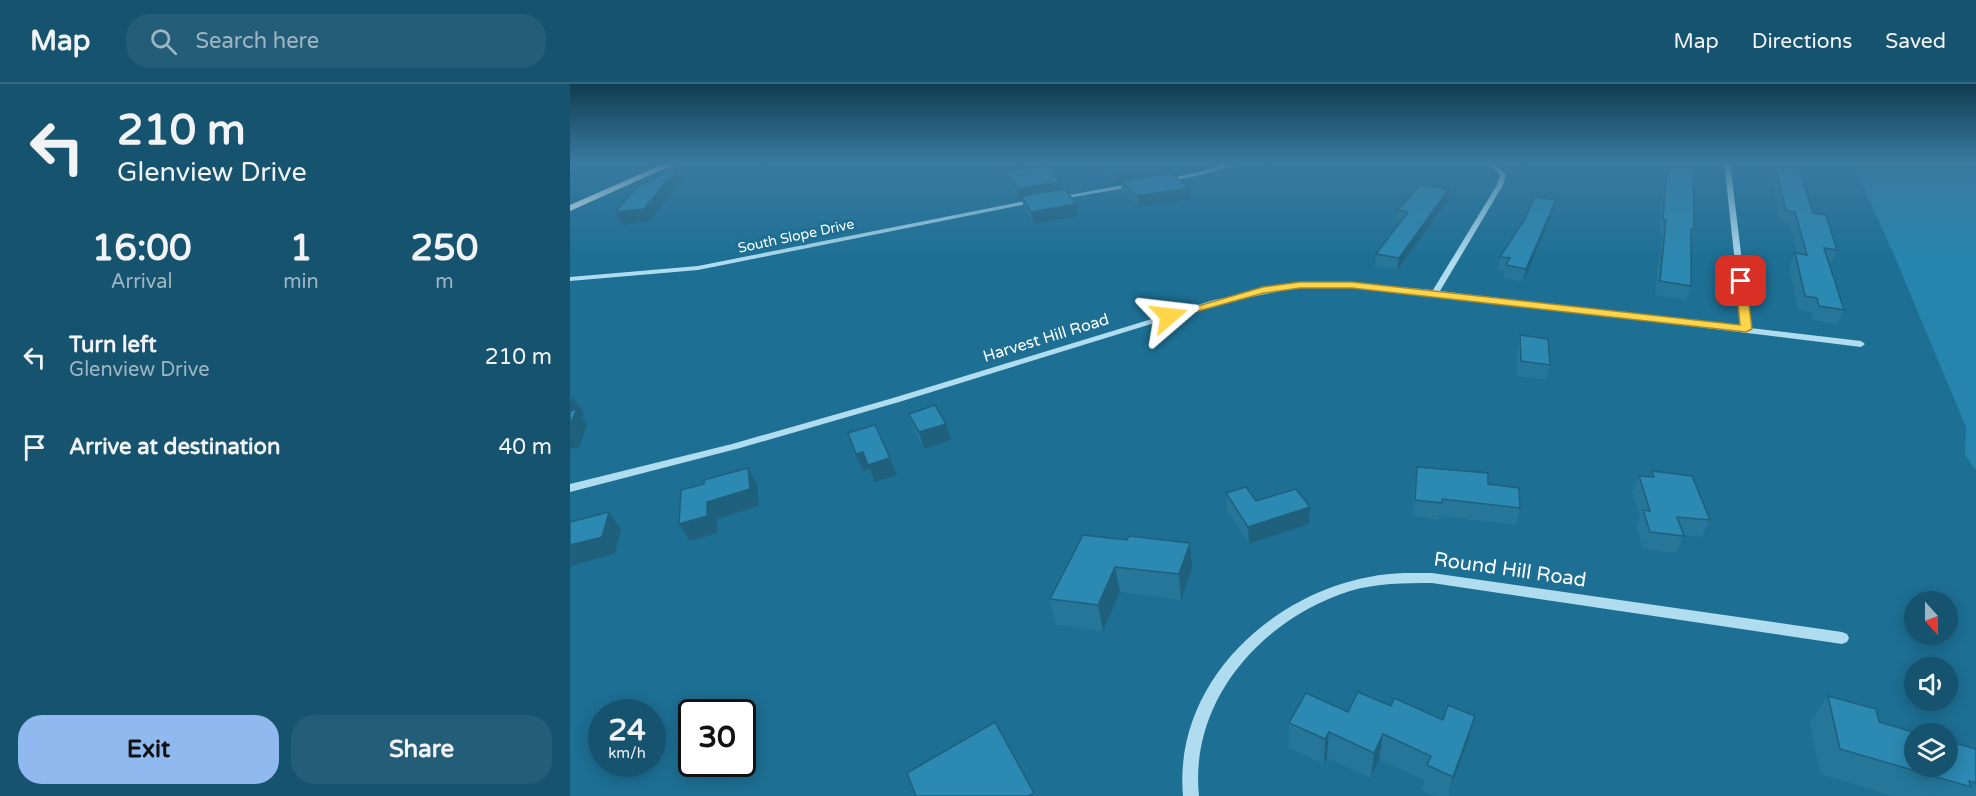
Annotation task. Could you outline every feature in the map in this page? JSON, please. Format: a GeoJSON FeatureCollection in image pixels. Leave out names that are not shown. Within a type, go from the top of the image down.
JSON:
{"type":"FeatureCollection","features":[{"type":"Feature","properties":{"kind":"main road"},"geometry":{"type":"LineString","coordinates":[[570,208],[599,195]]}},
{"type":"Feature","properties":{"kind":"street","name":"South Slope Drive"},"geometry":{"type":"LineString","coordinates":[[570,279],[698,268],[955,215],[1074,195]]}},
{"type":"Feature","properties":{"kind":"street"},"geometry":{"type":"LineString","coordinates":[[1435,293],[1494,195]]}},
{"type":"Feature","properties":{"kind":"street"},"geometry":{"type":"LineString","coordinates":[[1731,195],[1746,329]]}},
{"type":"Feature","properties":{"kind":"street","name":"Harvest Hill Road"},"geometry":{"type":"LineString","coordinates":[[570,488],[736,446],[1214,302],[1263,290],[1300,285],[1352,285],[1435,293],[1490,302],[1746,329],[1861,344]]}},
{"type":"Feature","properties":{"kind":"street","name":"Round Hill Road"},"geometry":{"type":"LineString","coordinates":[[1191,796],[1188,773],[1194,732],[1214,692],[1237,656],[1262,631],[1290,610],[1330,593],[1378,580],[1432,578],[1842,638]]}},
{"type":"Feature","properties":{"kind":"shaded area"},"geometry":{"type":"Polygon","coordinates":[[[1867,195],[1976,195],[1976,470],[1965,455],[1966,427],[1867,195]]]}},
{"type":"Feature","properties":{"kind":"building"},"geometry":{"type":"Polygon","coordinates":[[[630,195],[655,195],[644,209],[615,212],[630,195]]]}},
{"type":"Feature","properties":{"kind":"building"},"geometry":{"type":"Polygon","coordinates":[[[1070,195],[1076,204],[1031,212],[1021,196],[1070,195]]]}},
{"type":"Feature","properties":{"kind":"building"},"geometry":{"type":"Polygon","coordinates":[[[1411,195],[1444,195],[1399,258],[1376,254],[1408,212],[1398,210],[1411,195]]]}},
{"type":"Feature","properties":{"kind":"building"},"geometry":{"type":"Polygon","coordinates":[[[1665,195],[1693,195],[1691,286],[1660,281],[1666,220],[1663,220],[1665,195]]]}},
{"type":"Feature","properties":{"kind":"building"},"geometry":{"type":"Polygon","coordinates":[[[1782,195],[1807,195],[1813,213],[1826,215],[1837,250],[1824,248],[1844,310],[1819,306],[1817,298],[1805,296],[1795,253],[1807,255],[1795,212],[1786,211],[1782,195]]]}},
{"type":"Feature","properties":{"kind":"building"},"geometry":{"type":"Polygon","coordinates":[[[1534,197],[1556,200],[1526,269],[1506,265],[1510,258],[1500,257],[1526,217],[1534,197]]]}},
{"type":"Feature","properties":{"kind":"building"},"geometry":{"type":"Polygon","coordinates":[[[1520,335],[1548,339],[1550,365],[1521,361],[1520,335]]]}},
{"type":"Feature","properties":{"kind":"building"},"geometry":{"type":"Polygon","coordinates":[[[935,405],[946,424],[919,432],[909,414],[935,405]]]}},
{"type":"Feature","properties":{"kind":"building"},"geometry":{"type":"Polygon","coordinates":[[[577,409],[570,425],[570,411],[577,409]]]}},
{"type":"Feature","properties":{"kind":"building"},"geometry":{"type":"Polygon","coordinates":[[[875,425],[890,458],[868,465],[863,452],[856,454],[848,433],[875,425]]]}},
{"type":"Feature","properties":{"kind":"building"},"geometry":{"type":"Polygon","coordinates":[[[1417,467],[1488,473],[1488,484],[1519,488],[1520,508],[1442,499],[1442,503],[1415,500],[1417,467]]]}},
{"type":"Feature","properties":{"kind":"building"},"geometry":{"type":"Polygon","coordinates":[[[748,468],[750,489],[707,502],[707,516],[679,524],[681,490],[704,484],[704,480],[748,468]]]}},
{"type":"Feature","properties":{"kind":"building"},"geometry":{"type":"Polygon","coordinates":[[[1652,471],[1692,476],[1710,520],[1677,517],[1684,536],[1650,532],[1643,510],[1650,511],[1639,476],[1654,477],[1652,471]]]}},
{"type":"Feature","properties":{"kind":"building"},"geometry":{"type":"Polygon","coordinates":[[[1246,487],[1256,501],[1296,489],[1310,507],[1248,527],[1226,493],[1246,487]]]}},
{"type":"Feature","properties":{"kind":"building"},"geometry":{"type":"Polygon","coordinates":[[[609,512],[602,537],[570,545],[570,522],[609,512]]]}},
{"type":"Feature","properties":{"kind":"building"},"geometry":{"type":"Polygon","coordinates":[[[1083,535],[1127,540],[1129,536],[1190,543],[1179,574],[1115,567],[1098,605],[1050,599],[1083,535]]]}},
{"type":"Feature","properties":{"kind":"building"},"geometry":{"type":"Polygon","coordinates":[[[1358,692],[1391,706],[1394,698],[1443,720],[1448,705],[1475,716],[1453,777],[1427,765],[1431,756],[1383,734],[1374,753],[1329,732],[1325,739],[1289,723],[1306,693],[1348,712],[1358,692]]]}},
{"type":"Feature","properties":{"kind":"building"},"geometry":{"type":"Polygon","coordinates":[[[1828,696],[1876,709],[1879,722],[1904,730],[1904,768],[1840,749],[1828,696]]]}},
{"type":"Feature","properties":{"kind":"building"},"geometry":{"type":"Polygon","coordinates":[[[995,722],[1034,793],[1029,796],[916,796],[907,773],[995,722]]]}},
{"type":"Feature","properties":{"kind":"building"},"geometry":{"type":"Polygon","coordinates":[[[1958,744],[1976,749],[1976,783],[1969,781],[1971,787],[1937,777],[1958,777],[1958,744]]]}},
{"type":"Feature","properties":{"kind":"route"},"geometry":{"type":"LineString","coordinates":[[1169,316],[1263,290],[1300,285],[1352,285],[1746,329],[1741,281]]}}]}
